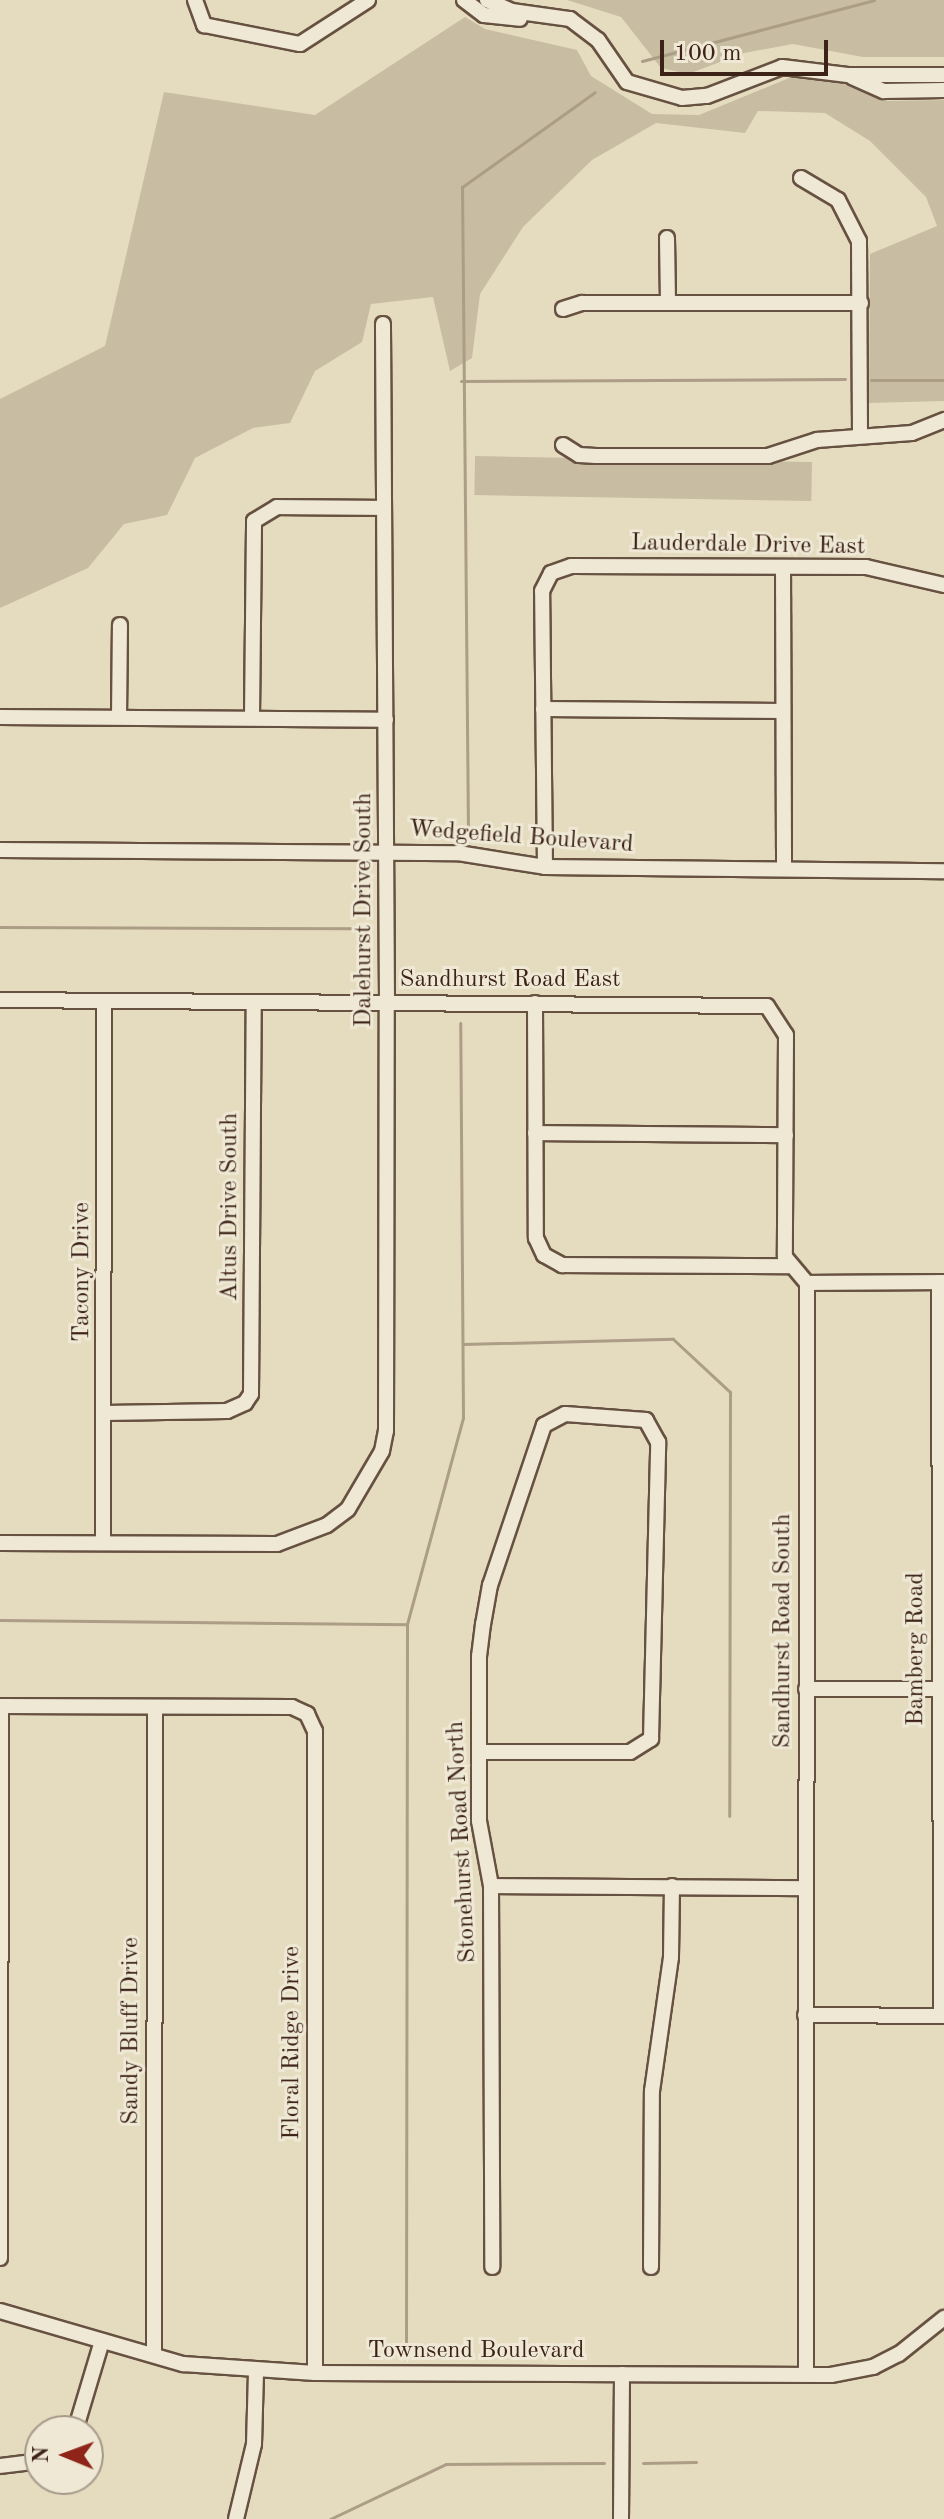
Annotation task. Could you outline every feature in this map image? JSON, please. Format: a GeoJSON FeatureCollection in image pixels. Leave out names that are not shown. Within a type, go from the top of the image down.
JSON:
{"type":"FeatureCollection","features":[{"type":"Feature","properties":{"kind":"street"},"geometry":{"type":"LineString","coordinates":[[195,0],[204,25],[300,44],[368,0]]}},
{"type":"Feature","properties":{"kind":"street"},"geometry":{"type":"LineString","coordinates":[[464,0],[484,15],[498,18],[544,16],[570,19],[586,27],[627,82],[650,92],[707,96],[782,67],[848,75],[944,75]]}},
{"type":"Feature","properties":{"kind":"street"},"geometry":{"type":"LineString","coordinates":[[487,0],[544,16]]}},
{"type":"Feature","properties":{"kind":"street"},"geometry":{"type":"LineString","coordinates":[[848,75],[884,91],[944,90]]}},
{"type":"Feature","properties":{"kind":"street"},"geometry":{"type":"LineString","coordinates":[[801,178],[826,190],[848,216],[860,250],[860,434]]}},
{"type":"Feature","properties":{"kind":"street"},"geometry":{"type":"LineString","coordinates":[[667,238],[668,302]]}},
{"type":"Feature","properties":{"kind":"street"},"geometry":{"type":"LineString","coordinates":[[563,309],[582,303],[861,303]]}},
{"type":"Feature","properties":{"kind":"street","name":"Dalehurst Drive South"},"geometry":{"type":"LineString","coordinates":[[103,1543],[277,1544],[327,1525],[363,1491],[386,1431],[387,853],[383,324]]}},
{"type":"Feature","properties":{"kind":"street"},"geometry":{"type":"LineString","coordinates":[[563,445],[579,455],[596,456],[768,456],[817,440],[860,434],[912,433],[944,420]]}},
{"type":"Feature","properties":{"kind":"street"},"geometry":{"type":"LineString","coordinates":[[252,717],[254,521],[277,507],[384,508]]}},
{"type":"Feature","properties":{"kind":"street","name":"Lauderdale Drive East"},"geometry":{"type":"LineString","coordinates":[[543,709],[542,591],[551,573],[571,566],[866,567],[944,585]]}},
{"type":"Feature","properties":{"kind":"street"},"geometry":{"type":"LineString","coordinates":[[783,567],[784,869]]}},
{"type":"Feature","properties":{"kind":"street"},"geometry":{"type":"LineString","coordinates":[[119,717],[120,625]]}},
{"type":"Feature","properties":{"kind":"street"},"geometry":{"type":"LineString","coordinates":[[545,867],[543,709],[783,711]]}},
{"type":"Feature","properties":{"kind":"street"},"geometry":{"type":"LineString","coordinates":[[0,717],[386,720]]}},
{"type":"Feature","properties":{"kind":"street","name":"Wedgefield Boulevard"},"geometry":{"type":"LineString","coordinates":[[0,850],[458,853],[545,867],[944,871]]}},
{"type":"Feature","properties":{"kind":"street","name":"Sandhurst Road East"},"geometry":{"type":"LineString","coordinates":[[0,1000],[756,1004],[777,1014],[786,1035],[786,1135]]}},
{"type":"Feature","properties":{"kind":"street","name":"Tacony Drive"},"geometry":{"type":"LineString","coordinates":[[103,1543],[104,1001]]}},
{"type":"Feature","properties":{"kind":"street","name":"Altus Drive South"},"geometry":{"type":"LineString","coordinates":[[105,1413],[239,1407],[253,1386],[254,1002]]}},
{"type":"Feature","properties":{"kind":"street"},"geometry":{"type":"LineString","coordinates":[[535,1003],[536,1238],[544,1255],[562,1265],[788,1266],[807,1283],[942,1282]]}},
{"type":"Feature","properties":{"kind":"street"},"geometry":{"type":"LineString","coordinates":[[535,1133],[786,1135],[788,1266]]}},
{"type":"Feature","properties":{"kind":"street","name":"Bamberg Road"},"geometry":{"type":"LineString","coordinates":[[942,1282],[942,2016]]}},
{"type":"Feature","properties":{"kind":"street","name":"Sandhurst Road South"},"geometry":{"type":"LineString","coordinates":[[806,2374],[807,1283]]}},
{"type":"Feature","properties":{"kind":"street","name":"Stonehurst Road North"},"geometry":{"type":"LineString","coordinates":[[479,1752],[630,1752],[644,1747],[656,1727],[658,1442],[646,1420],[620,1415],[565,1414],[544,1425],[488,1598],[479,1656],[479,1752],[479,1821],[491,1886],[492,2267]]}},
{"type":"Feature","properties":{"kind":"street"},"geometry":{"type":"LineString","coordinates":[[0,1543],[103,1543]]}},
{"type":"Feature","properties":{"kind":"street"},"geometry":{"type":"LineString","coordinates":[[806,1689],[942,1689]]}},
{"type":"Feature","properties":{"kind":"street"},"geometry":{"type":"LineString","coordinates":[[0,2258],[1,1706],[155,1707]]}},
{"type":"Feature","properties":{"kind":"street","name":"Floral Ridge Drive"},"geometry":{"type":"LineString","coordinates":[[155,1707],[292,1707],[307,1714],[315,1731],[315,2373]]}},
{"type":"Feature","properties":{"kind":"street","name":"Sandy Bluff Drive"},"geometry":{"type":"LineString","coordinates":[[154,2355],[155,1707]]}},
{"type":"Feature","properties":{"kind":"street"},"geometry":{"type":"LineString","coordinates":[[491,1886],[806,1888]]}},
{"type":"Feature","properties":{"kind":"street"},"geometry":{"type":"LineString","coordinates":[[651,2267],[652,2091],[671,1957],[672,1886]]}},
{"type":"Feature","properties":{"kind":"street"},"geometry":{"type":"LineString","coordinates":[[805,2015],[942,2016]]}},
{"type":"Feature","properties":{"kind":"street","name":"Townsend Boulevard"},"geometry":{"type":"LineString","coordinates":[[0,2311],[154,2355],[256,2373],[806,2374],[873,2367],[899,2354],[944,2318]]}},
{"type":"Feature","properties":{"kind":"street"},"geometry":{"type":"LineString","coordinates":[[80,2415],[102,2341]]}},
{"type":"Feature","properties":{"kind":"street"},"geometry":{"type":"LineString","coordinates":[[236,2519],[254,2444],[256,2373]]}},
{"type":"Feature","properties":{"kind":"street"},"geometry":{"type":"LineString","coordinates":[[621,2519],[622,2374]]}},
{"type":"Feature","properties":{"kind":"street"},"geometry":{"type":"LineString","coordinates":[[0,2466],[24,2463]]}},
{"type":"Feature","properties":{"kind":"shaded area"},"geometry":{"type":"Polygon","coordinates":[[[567,0],[944,0],[944,57],[863,57],[793,44],[744,53],[688,74],[661,68],[621,17],[567,0]]]}},
{"type":"Feature","properties":{"kind":"shaded area"},"geometry":{"type":"Polygon","coordinates":[[[465,17],[485,29],[577,50],[591,76],[652,114],[699,115],[794,76],[841,83],[884,101],[944,100],[944,401],[869,403],[870,254],[937,226],[926,197],[870,141],[825,113],[758,111],[745,133],[656,123],[592,160],[523,227],[480,294],[472,358],[450,371],[433,297],[371,304],[362,342],[315,371],[290,423],[253,428],[195,458],[167,515],[124,524],[88,568],[0,608],[0,399],[105,346],[164,92],[315,115],[465,17]]]}},
{"type":"Feature","properties":{"kind":"shaded area"},"geometry":{"type":"Polygon","coordinates":[[[475,456],[812,462],[811,501],[474,495],[475,456]]]}},
{"type":"Feature","properties":{"kind":"waterway"},"geometry":{"type":"LineString","coordinates":[[642,61],[874,0]]}},
{"type":"Feature","properties":{"kind":"waterway"},"geometry":{"type":"LineString","coordinates":[[468,832],[462,187],[595,92]]}},
{"type":"Feature","properties":{"kind":"waterway"},"geometry":{"type":"LineString","coordinates":[[461,381],[845,379]]}},
{"type":"Feature","properties":{"kind":"waterway"},"geometry":{"type":"LineString","coordinates":[[871,380],[944,380]]}},
{"type":"Feature","properties":{"kind":"waterway"},"geometry":{"type":"LineString","coordinates":[[0,927],[362,928]]}},
{"type":"Feature","properties":{"kind":"waterway"},"geometry":{"type":"LineString","coordinates":[[407,1624],[463,1418],[460,1023]]}},
{"type":"Feature","properties":{"kind":"waterway"},"geometry":{"type":"LineString","coordinates":[[463,1344],[673,1339],[730,1392],[729,1816]]}},
{"type":"Feature","properties":{"kind":"waterway"},"geometry":{"type":"LineString","coordinates":[[0,1620],[407,1624],[406,2353]]}},
{"type":"Feature","properties":{"kind":"waterway"},"geometry":{"type":"LineString","coordinates":[[643,2463],[696,2462]]}},
{"type":"Feature","properties":{"kind":"waterway"},"geometry":{"type":"LineString","coordinates":[[330,2519],[446,2464],[604,2463]]}}]}
